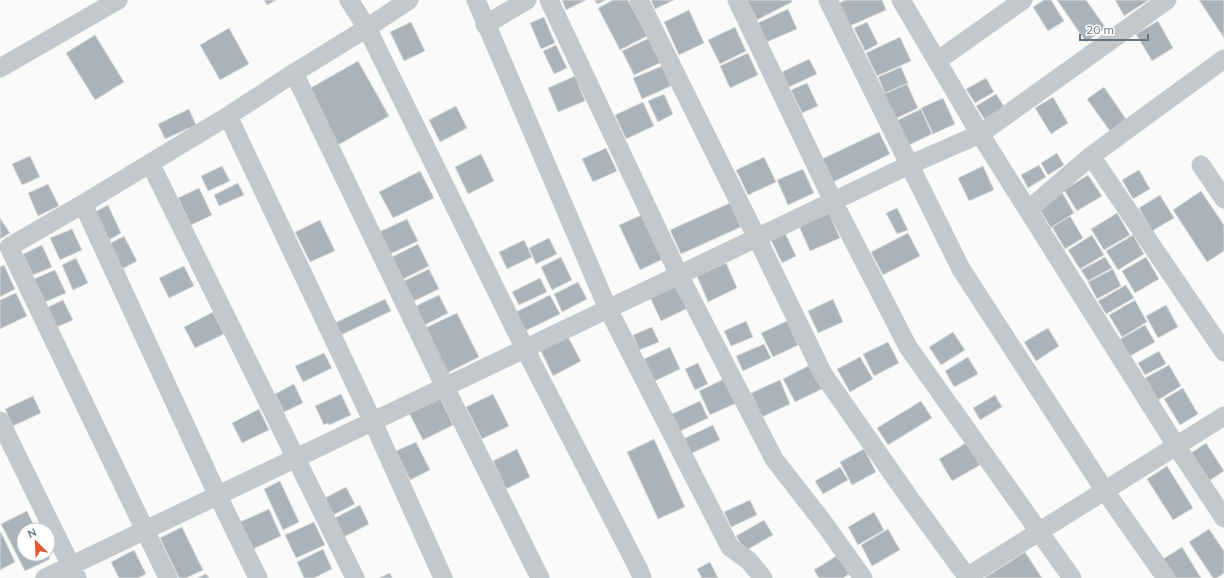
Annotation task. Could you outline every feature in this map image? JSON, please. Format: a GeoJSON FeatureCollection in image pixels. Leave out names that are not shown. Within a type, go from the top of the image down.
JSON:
{"type":"FeatureCollection","features":[{"type":"Feature","properties":{"kind":"street"},"geometry":{"type":"LineString","coordinates":[[0,68],[118,0]]}},
{"type":"Feature","properties":{"kind":"street"},"geometry":{"type":"LineString","coordinates":[[349,0],[367,28],[637,575]]}},
{"type":"Feature","properties":{"kind":"street"},"geometry":{"type":"LineString","coordinates":[[168,578],[9,247],[228,116],[409,0]]}},
{"type":"Feature","properties":{"kind":"street"},"geometry":{"type":"LineString","coordinates":[[476,0],[485,25],[608,309],[730,548],[749,562],[763,578]]}},
{"type":"Feature","properties":{"kind":"street"},"geometry":{"type":"LineString","coordinates":[[485,25],[527,0]]}},
{"type":"Feature","properties":{"kind":"street"},"geometry":{"type":"LineString","coordinates":[[549,0],[679,275],[774,459],[823,522],[863,578]]}},
{"type":"Feature","properties":{"kind":"street"},"geometry":{"type":"LineString","coordinates":[[639,0],[823,374],[967,578],[1224,416]]}},
{"type":"Feature","properties":{"kind":"street"},"geometry":{"type":"LineString","coordinates":[[736,0],[833,201],[908,347],[1072,578]]}},
{"type":"Feature","properties":{"kind":"street"},"geometry":{"type":"LineString","coordinates":[[828,0],[961,269],[1105,491],[1166,578]]}},
{"type":"Feature","properties":{"kind":"street"},"geometry":{"type":"LineString","coordinates":[[900,0],[980,134],[1224,518]]}},
{"type":"Feature","properties":{"kind":"street"},"geometry":{"type":"LineString","coordinates":[[937,61],[1023,0]]}},
{"type":"Feature","properties":{"kind":"street"},"geometry":{"type":"LineString","coordinates":[[45,578],[74,572],[145,531],[296,458],[909,165],[980,134],[1167,0]]}},
{"type":"Feature","properties":{"kind":"street"},"geometry":{"type":"LineString","coordinates":[[1028,210],[1092,156],[1224,59]]}},
{"type":"Feature","properties":{"kind":"street"},"geometry":{"type":"LineString","coordinates":[[294,73],[445,387],[540,578]]}},
{"type":"Feature","properties":{"kind":"street"},"geometry":{"type":"LineString","coordinates":[[228,116],[373,422],[444,578]]}},
{"type":"Feature","properties":{"kind":"street"},"geometry":{"type":"LineString","coordinates":[[1092,156],[1224,352]]}},
{"type":"Feature","properties":{"kind":"street"},"geometry":{"type":"LineString","coordinates":[[150,163],[354,578]]}},
{"type":"Feature","properties":{"kind":"street"},"geometry":{"type":"LineString","coordinates":[[1201,165],[1224,199]]}},
{"type":"Feature","properties":{"kind":"street"},"geometry":{"type":"LineString","coordinates":[[83,204],[218,496],[258,578]]}},
{"type":"Feature","properties":{"kind":"street"},"geometry":{"type":"LineString","coordinates":[[0,421],[74,572]]}},
{"type":"Feature","properties":{"kind":"building"},"geometry":{"type":"Polygon","coordinates":[[[264,0],[276,0],[267,5],[264,0]]]}},
{"type":"Feature","properties":{"kind":"building"},"geometry":{"type":"Polygon","coordinates":[[[562,0],[586,0],[566,10],[562,0]]]}},
{"type":"Feature","properties":{"kind":"building"},"geometry":{"type":"Polygon","coordinates":[[[595,0],[606,0],[597,4],[595,0]]]}},
{"type":"Feature","properties":{"kind":"building"},"geometry":{"type":"Polygon","coordinates":[[[613,0],[628,0],[647,36],[620,50],[598,8],[613,0]]]}},
{"type":"Feature","properties":{"kind":"building"},"geometry":{"type":"Polygon","coordinates":[[[651,0],[674,0],[655,9],[651,0]]]}},
{"type":"Feature","properties":{"kind":"building"},"geometry":{"type":"Polygon","coordinates":[[[747,0],[791,0],[792,2],[757,20],[747,0]]]}},
{"type":"Feature","properties":{"kind":"building"},"geometry":{"type":"Polygon","coordinates":[[[846,0],[882,0],[886,10],[850,26],[839,3],[846,0]]]}},
{"type":"Feature","properties":{"kind":"building"},"geometry":{"type":"Polygon","coordinates":[[[1044,0],[1051,0],[1064,21],[1048,31],[1033,7],[1044,0]]]}},
{"type":"Feature","properties":{"kind":"building"},"geometry":{"type":"Polygon","coordinates":[[[1057,0],[1086,0],[1106,28],[1086,42],[1057,0]]]}},
{"type":"Feature","properties":{"kind":"building"},"geometry":{"type":"Polygon","coordinates":[[[1115,0],[1149,0],[1124,16],[1115,0]]]}},
{"type":"Feature","properties":{"kind":"building"},"geometry":{"type":"Polygon","coordinates":[[[1199,0],[1224,0],[1224,38],[1199,0]]]}},
{"type":"Feature","properties":{"kind":"building"},"geometry":{"type":"Polygon","coordinates":[[[788,9],[797,29],[767,42],[758,23],[788,9]]]}},
{"type":"Feature","properties":{"kind":"building"},"geometry":{"type":"Polygon","coordinates":[[[689,10],[704,43],[679,55],[664,22],[689,10]]]}},
{"type":"Feature","properties":{"kind":"building"},"geometry":{"type":"Polygon","coordinates":[[[544,17],[555,43],[541,49],[530,23],[544,17]]]}},
{"type":"Feature","properties":{"kind":"building"},"geometry":{"type":"Polygon","coordinates":[[[1158,21],[1173,48],[1152,61],[1136,34],[1158,21]]]}},
{"type":"Feature","properties":{"kind":"building"},"geometry":{"type":"Polygon","coordinates":[[[411,22],[425,51],[404,61],[390,32],[411,22]]]}},
{"type":"Feature","properties":{"kind":"building"},"geometry":{"type":"Polygon","coordinates":[[[867,22],[878,44],[865,51],[854,28],[867,22]]]}},
{"type":"Feature","properties":{"kind":"building"},"geometry":{"type":"Polygon","coordinates":[[[735,27],[746,51],[720,64],[708,40],[735,27]]]}},
{"type":"Feature","properties":{"kind":"building"},"geometry":{"type":"Polygon","coordinates":[[[229,28],[249,64],[220,80],[200,45],[229,28]]]}},
{"type":"Feature","properties":{"kind":"building"},"geometry":{"type":"Polygon","coordinates":[[[95,35],[124,82],[95,100],[66,53],[95,35]]]}},
{"type":"Feature","properties":{"kind":"building"},"geometry":{"type":"Polygon","coordinates":[[[653,36],[664,61],[634,75],[622,51],[653,36]]]}},
{"type":"Feature","properties":{"kind":"building"},"geometry":{"type":"Polygon","coordinates":[[[900,37],[911,61],[877,76],[866,53],[900,37]]]}},
{"type":"Feature","properties":{"kind":"building"},"geometry":{"type":"Polygon","coordinates":[[[556,45],[567,68],[554,74],[543,51],[556,45]]]}},
{"type":"Feature","properties":{"kind":"building"},"geometry":{"type":"Polygon","coordinates":[[[748,53],[758,75],[730,88],[720,66],[748,53]]]}},
{"type":"Feature","properties":{"kind":"building"},"geometry":{"type":"Polygon","coordinates":[[[809,59],[817,74],[789,87],[782,72],[809,59]]]}},
{"type":"Feature","properties":{"kind":"building"},"geometry":{"type":"Polygon","coordinates":[[[358,61],[389,116],[338,145],[307,90],[358,61]]]}},
{"type":"Feature","properties":{"kind":"building"},"geometry":{"type":"Polygon","coordinates":[[[662,66],[671,86],[642,99],[633,78],[662,66]]]}},
{"type":"Feature","properties":{"kind":"building"},"geometry":{"type":"Polygon","coordinates":[[[901,67],[908,83],[885,93],[878,77],[901,67]]]}},
{"type":"Feature","properties":{"kind":"building"},"geometry":{"type":"Polygon","coordinates":[[[575,76],[585,101],[558,112],[548,88],[575,76]]]}},
{"type":"Feature","properties":{"kind":"building"},"geometry":{"type":"Polygon","coordinates":[[[986,78],[994,92],[975,103],[966,89],[986,78]]]}},
{"type":"Feature","properties":{"kind":"building"},"geometry":{"type":"Polygon","coordinates":[[[807,83],[818,106],[802,113],[791,90],[807,83]]]}},
{"type":"Feature","properties":{"kind":"building"},"geometry":{"type":"Polygon","coordinates":[[[907,84],[918,108],[895,119],[884,94],[907,84]]]}},
{"type":"Feature","properties":{"kind":"building"},"geometry":{"type":"Polygon","coordinates":[[[1104,87],[1126,119],[1110,131],[1087,99],[1104,87]]]}},
{"type":"Feature","properties":{"kind":"building"},"geometry":{"type":"Polygon","coordinates":[[[664,94],[673,114],[658,122],[648,101],[664,94]]]}},
{"type":"Feature","properties":{"kind":"building"},"geometry":{"type":"Polygon","coordinates":[[[996,94],[1005,108],[985,120],[976,106],[996,94]]]}},
{"type":"Feature","properties":{"kind":"building"},"geometry":{"type":"Polygon","coordinates":[[[1053,97],[1068,123],[1051,134],[1035,108],[1053,97]]]}},
{"type":"Feature","properties":{"kind":"building"},"geometry":{"type":"Polygon","coordinates":[[[943,98],[955,124],[933,134],[921,108],[943,98]]]}},
{"type":"Feature","properties":{"kind":"building"},"geometry":{"type":"Polygon","coordinates":[[[643,102],[654,126],[626,139],[615,115],[643,102]]]}},
{"type":"Feature","properties":{"kind":"building"},"geometry":{"type":"Polygon","coordinates":[[[456,106],[467,128],[440,142],[429,120],[456,106]]]}},
{"type":"Feature","properties":{"kind":"building"},"geometry":{"type":"Polygon","coordinates":[[[189,109],[196,125],[165,139],[158,124],[189,109]]]}},
{"type":"Feature","properties":{"kind":"building"},"geometry":{"type":"Polygon","coordinates":[[[921,109],[932,134],[907,146],[896,121],[921,109]]]}},
{"type":"Feature","properties":{"kind":"building"},"geometry":{"type":"Polygon","coordinates":[[[879,132],[890,154],[833,182],[822,159],[879,132]]]}},
{"type":"Feature","properties":{"kind":"building"},"geometry":{"type":"Polygon","coordinates":[[[606,148],[617,171],[593,182],[582,159],[606,148]]]}},
{"type":"Feature","properties":{"kind":"building"},"geometry":{"type":"Polygon","coordinates":[[[1057,153],[1064,165],[1048,175],[1041,163],[1057,153]]]}},
{"type":"Feature","properties":{"kind":"building"},"geometry":{"type":"Polygon","coordinates":[[[481,154],[494,181],[468,194],[455,167],[481,154]]]}},
{"type":"Feature","properties":{"kind":"building"},"geometry":{"type":"Polygon","coordinates":[[[30,156],[40,177],[22,185],[12,164],[30,156]]]}},
{"type":"Feature","properties":{"kind":"building"},"geometry":{"type":"Polygon","coordinates":[[[764,157],[776,182],[748,195],[736,170],[764,157]]]}},
{"type":"Feature","properties":{"kind":"building"},"geometry":{"type":"Polygon","coordinates":[[[1039,165],[1046,177],[1028,188],[1021,175],[1039,165]]]}},
{"type":"Feature","properties":{"kind":"building"},"geometry":{"type":"Polygon","coordinates":[[[222,166],[230,181],[208,191],[201,176],[222,166]]]}},
{"type":"Feature","properties":{"kind":"building"},"geometry":{"type":"Polygon","coordinates":[[[983,166],[994,190],[969,201],[958,178],[983,166]]]}},
{"type":"Feature","properties":{"kind":"building"},"geometry":{"type":"Polygon","coordinates":[[[803,169],[814,193],[788,205],[777,180],[803,169]]]}},
{"type":"Feature","properties":{"kind":"building"},"geometry":{"type":"Polygon","coordinates":[[[1139,170],[1150,189],[1133,199],[1122,180],[1139,170]]]}},
{"type":"Feature","properties":{"kind":"building"},"geometry":{"type":"Polygon","coordinates":[[[420,171],[434,198],[393,218],[379,192],[420,171]]]}},
{"type":"Feature","properties":{"kind":"building"},"geometry":{"type":"Polygon","coordinates":[[[1088,175],[1102,196],[1077,211],[1064,190],[1088,175]]]}},
{"type":"Feature","properties":{"kind":"building"},"geometry":{"type":"Polygon","coordinates":[[[238,183],[244,195],[219,206],[214,195],[238,183]]]}},
{"type":"Feature","properties":{"kind":"building"},"geometry":{"type":"Polygon","coordinates":[[[48,184],[59,206],[38,216],[28,193],[48,184]]]}},
{"type":"Feature","properties":{"kind":"building"},"geometry":{"type":"Polygon","coordinates":[[[199,188],[212,215],[191,225],[178,198],[199,188]]]}},
{"type":"Feature","properties":{"kind":"building"},"geometry":{"type":"Polygon","coordinates":[[[1201,191],[1224,225],[1224,251],[1207,262],[1173,210],[1201,191]]]}},
{"type":"Feature","properties":{"kind":"building"},"geometry":{"type":"Polygon","coordinates":[[[1062,192],[1074,213],[1051,228],[1038,207],[1062,192]]]}},
{"type":"Feature","properties":{"kind":"building"},"geometry":{"type":"Polygon","coordinates":[[[1160,195],[1174,218],[1152,231],[1139,208],[1160,195]]]}},
{"type":"Feature","properties":{"kind":"building"},"geometry":{"type":"Polygon","coordinates":[[[730,203],[741,227],[681,254],[670,230],[730,203]]]}},
{"type":"Feature","properties":{"kind":"building"},"geometry":{"type":"Polygon","coordinates":[[[108,205],[121,233],[107,241],[93,213],[108,205]]]}},
{"type":"Feature","properties":{"kind":"building"},"geometry":{"type":"Polygon","coordinates":[[[897,208],[908,230],[897,234],[886,213],[897,208]]]}},
{"type":"Feature","properties":{"kind":"building"},"geometry":{"type":"Polygon","coordinates":[[[646,213],[667,257],[640,270],[619,225],[646,213]]]}},
{"type":"Feature","properties":{"kind":"building"},"geometry":{"type":"Polygon","coordinates":[[[829,213],[840,238],[810,251],[799,226],[829,213]]]}},
{"type":"Feature","properties":{"kind":"building"},"geometry":{"type":"Polygon","coordinates":[[[1117,213],[1130,235],[1104,250],[1091,229],[1117,213]]]}},
{"type":"Feature","properties":{"kind":"building"},"geometry":{"type":"Polygon","coordinates":[[[1070,216],[1083,238],[1065,249],[1052,227],[1070,216]]]}},
{"type":"Feature","properties":{"kind":"building"},"geometry":{"type":"Polygon","coordinates":[[[0,218],[10,233],[0,239],[0,218]]]}},
{"type":"Feature","properties":{"kind":"building"},"geometry":{"type":"Polygon","coordinates":[[[407,219],[418,241],[390,254],[379,232],[407,219]]]}},
{"type":"Feature","properties":{"kind":"building"},"geometry":{"type":"Polygon","coordinates":[[[320,220],[335,251],[310,262],[295,232],[320,220]]]}},
{"type":"Feature","properties":{"kind":"building"},"geometry":{"type":"Polygon","coordinates":[[[72,229],[82,250],[60,260],[50,238],[72,229]]]}},
{"type":"Feature","properties":{"kind":"building"},"geometry":{"type":"Polygon","coordinates":[[[785,233],[796,256],[782,263],[771,240],[785,233]]]}},
{"type":"Feature","properties":{"kind":"building"},"geometry":{"type":"Polygon","coordinates":[[[908,233],[920,256],[883,275],[871,252],[908,233]]]}},
{"type":"Feature","properties":{"kind":"building"},"geometry":{"type":"Polygon","coordinates":[[[1092,235],[1104,255],[1080,269],[1068,250],[1092,235]]]}},
{"type":"Feature","properties":{"kind":"building"},"geometry":{"type":"Polygon","coordinates":[[[1133,235],[1144,254],[1118,270],[1106,251],[1133,235]]]}},
{"type":"Feature","properties":{"kind":"building"},"geometry":{"type":"Polygon","coordinates":[[[124,236],[137,261],[122,269],[109,244],[124,236]]]}},
{"type":"Feature","properties":{"kind":"building"},"geometry":{"type":"Polygon","coordinates":[[[549,238],[557,254],[536,264],[529,248],[549,238]]]}},
{"type":"Feature","properties":{"kind":"building"},"geometry":{"type":"Polygon","coordinates":[[[524,240],[532,257],[507,269],[499,252],[524,240]]]}},
{"type":"Feature","properties":{"kind":"building"},"geometry":{"type":"Polygon","coordinates":[[[418,244],[429,266],[403,279],[392,257],[418,244]]]}},
{"type":"Feature","properties":{"kind":"building"},"geometry":{"type":"Polygon","coordinates":[[[42,245],[52,267],[33,275],[23,254],[42,245]]]}},
{"type":"Feature","properties":{"kind":"building"},"geometry":{"type":"Polygon","coordinates":[[[561,257],[572,280],[552,290],[541,267],[561,257]]]}},
{"type":"Feature","properties":{"kind":"building"},"geometry":{"type":"Polygon","coordinates":[[[1105,257],[1112,268],[1088,281],[1081,270],[1105,257]]]}},
{"type":"Feature","properties":{"kind":"building"},"geometry":{"type":"Polygon","coordinates":[[[1146,257],[1159,279],[1135,293],[1122,271],[1146,257]]]}},
{"type":"Feature","properties":{"kind":"building"},"geometry":{"type":"Polygon","coordinates":[[[76,258],[88,283],[73,290],[62,265],[76,258]]]}},
{"type":"Feature","properties":{"kind":"building"},"geometry":{"type":"Polygon","coordinates":[[[726,263],[737,288],[708,302],[697,276],[726,263]]]}},
{"type":"Feature","properties":{"kind":"building"},"geometry":{"type":"Polygon","coordinates":[[[4,265],[15,289],[0,297],[0,267],[4,265]]]}},
{"type":"Feature","properties":{"kind":"building"},"geometry":{"type":"Polygon","coordinates":[[[184,266],[194,286],[169,298],[159,278],[184,266]]]}},
{"type":"Feature","properties":{"kind":"building"},"geometry":{"type":"Polygon","coordinates":[[[429,269],[439,289],[414,301],[404,281],[429,269]]]}},
{"type":"Feature","properties":{"kind":"building"},"geometry":{"type":"Polygon","coordinates":[[[1113,269],[1121,286],[1097,299],[1088,282],[1113,269]]]}},
{"type":"Feature","properties":{"kind":"building"},"geometry":{"type":"Polygon","coordinates":[[[55,270],[66,293],[45,302],[34,279],[55,270]]]}},
{"type":"Feature","properties":{"kind":"building"},"geometry":{"type":"Polygon","coordinates":[[[540,278],[547,292],[519,305],[512,292],[540,278]]]}},
{"type":"Feature","properties":{"kind":"building"},"geometry":{"type":"Polygon","coordinates":[[[678,281],[690,307],[661,321],[649,295],[678,281]]]}},
{"type":"Feature","properties":{"kind":"building"},"geometry":{"type":"Polygon","coordinates":[[[578,282],[587,299],[562,312],[554,294],[578,282]]]}},
{"type":"Feature","properties":{"kind":"building"},"geometry":{"type":"Polygon","coordinates":[[[1126,285],[1134,298],[1106,314],[1098,301],[1126,285]]]}},
{"type":"Feature","properties":{"kind":"building"},"geometry":{"type":"Polygon","coordinates":[[[16,293],[27,316],[0,329],[0,300],[16,293]]]}},
{"type":"Feature","properties":{"kind":"building"},"geometry":{"type":"Polygon","coordinates":[[[439,295],[448,313],[425,325],[416,306],[439,295]]]}},
{"type":"Feature","properties":{"kind":"building"},"geometry":{"type":"Polygon","coordinates":[[[550,295],[560,314],[525,331],[516,312],[550,295]]]}},
{"type":"Feature","properties":{"kind":"building"},"geometry":{"type":"Polygon","coordinates":[[[385,299],[391,311],[341,335],[335,323],[385,299]]]}},
{"type":"Feature","properties":{"kind":"building"},"geometry":{"type":"Polygon","coordinates":[[[833,299],[843,322],[818,333],[808,311],[833,299]]]}},
{"type":"Feature","properties":{"kind":"building"},"geometry":{"type":"Polygon","coordinates":[[[63,300],[73,320],[57,327],[48,307],[63,300]]]}},
{"type":"Feature","properties":{"kind":"building"},"geometry":{"type":"Polygon","coordinates":[[[1135,300],[1147,322],[1122,337],[1109,315],[1135,300]]]}},
{"type":"Feature","properties":{"kind":"building"},"geometry":{"type":"Polygon","coordinates":[[[1166,305],[1178,327],[1158,338],[1146,316],[1166,305]]]}},
{"type":"Feature","properties":{"kind":"building"},"geometry":{"type":"Polygon","coordinates":[[[213,312],[224,334],[195,348],[184,327],[213,312]]]}},
{"type":"Feature","properties":{"kind":"building"},"geometry":{"type":"Polygon","coordinates":[[[457,313],[479,357],[447,373],[425,328],[457,313]]]}},
{"type":"Feature","properties":{"kind":"building"},"geometry":{"type":"Polygon","coordinates":[[[746,321],[753,337],[731,346],[724,331],[746,321]]]}},
{"type":"Feature","properties":{"kind":"building"},"geometry":{"type":"Polygon","coordinates":[[[787,321],[798,345],[773,357],[761,333],[787,321]]]}},
{"type":"Feature","properties":{"kind":"building"},"geometry":{"type":"Polygon","coordinates":[[[1145,325],[1155,342],[1130,356],[1120,339],[1145,325]]]}},
{"type":"Feature","properties":{"kind":"building"},"geometry":{"type":"Polygon","coordinates":[[[652,327],[659,342],[639,350],[633,335],[652,327]]]}},
{"type":"Feature","properties":{"kind":"building"},"geometry":{"type":"Polygon","coordinates":[[[1048,328],[1059,346],[1036,361],[1024,342],[1048,328]]]}},
{"type":"Feature","properties":{"kind":"building"},"geometry":{"type":"Polygon","coordinates":[[[953,332],[965,350],[941,365],[929,347],[953,332]]]}},
{"type":"Feature","properties":{"kind":"building"},"geometry":{"type":"Polygon","coordinates":[[[567,335],[581,361],[553,376],[540,349],[567,335]]]}},
{"type":"Feature","properties":{"kind":"building"},"geometry":{"type":"Polygon","coordinates":[[[888,342],[899,363],[874,376],[863,354],[888,342]]]}},
{"type":"Feature","properties":{"kind":"building"},"geometry":{"type":"Polygon","coordinates":[[[764,344],[771,358],[743,371],[736,356],[764,344]]]}},
{"type":"Feature","properties":{"kind":"building"},"geometry":{"type":"Polygon","coordinates":[[[670,347],[680,369],[655,381],[644,359],[670,347]]]}},
{"type":"Feature","properties":{"kind":"building"},"geometry":{"type":"Polygon","coordinates":[[[1159,351],[1166,364],[1145,375],[1138,363],[1159,351]]]}},
{"type":"Feature","properties":{"kind":"building"},"geometry":{"type":"Polygon","coordinates":[[[324,353],[332,368],[303,382],[295,366],[324,353]]]}},
{"type":"Feature","properties":{"kind":"building"},"geometry":{"type":"Polygon","coordinates":[[[860,357],[873,379],[850,392],[837,369],[860,357]]]}},
{"type":"Feature","properties":{"kind":"building"},"geometry":{"type":"Polygon","coordinates":[[[968,357],[978,374],[954,387],[945,371],[968,357]]]}},
{"type":"Feature","properties":{"kind":"building"},"geometry":{"type":"Polygon","coordinates":[[[698,363],[708,384],[695,390],[685,369],[698,363]]]}},
{"type":"Feature","properties":{"kind":"building"},"geometry":{"type":"Polygon","coordinates":[[[812,364],[824,388],[795,402],[783,379],[812,364]]]}},
{"type":"Feature","properties":{"kind":"building"},"geometry":{"type":"Polygon","coordinates":[[[1169,365],[1181,386],[1158,400],[1145,378],[1169,365]]]}},
{"type":"Feature","properties":{"kind":"building"},"geometry":{"type":"Polygon","coordinates":[[[724,379],[736,403],[710,415],[699,391],[724,379]]]}},
{"type":"Feature","properties":{"kind":"building"},"geometry":{"type":"Polygon","coordinates":[[[780,380],[790,404],[762,417],[751,393],[780,380]]]}},
{"type":"Feature","properties":{"kind":"building"},"geometry":{"type":"Polygon","coordinates":[[[294,384],[303,403],[284,412],[275,394],[294,384]]]}},
{"type":"Feature","properties":{"kind":"building"},"geometry":{"type":"Polygon","coordinates":[[[1183,388],[1198,414],[1180,425],[1164,399],[1183,388]]]}},
{"type":"Feature","properties":{"kind":"building"},"geometry":{"type":"Polygon","coordinates":[[[341,394],[351,415],[329,425],[328,423],[324,425],[315,406],[341,394]]]}},
{"type":"Feature","properties":{"kind":"building"},"geometry":{"type":"Polygon","coordinates":[[[493,394],[509,426],[482,439],[466,407],[493,394]]]}},
{"type":"Feature","properties":{"kind":"building"},"geometry":{"type":"Polygon","coordinates":[[[995,395],[1002,407],[980,420],[973,408],[995,395]]]}},
{"type":"Feature","properties":{"kind":"building"},"geometry":{"type":"Polygon","coordinates":[[[33,396],[41,413],[13,426],[5,409],[33,396]]]}},
{"type":"Feature","properties":{"kind":"building"},"geometry":{"type":"Polygon","coordinates":[[[440,398],[453,425],[423,440],[409,413],[440,398]]]}},
{"type":"Feature","properties":{"kind":"building"},"geometry":{"type":"Polygon","coordinates":[[[700,401],[708,418],[678,432],[670,415],[700,401]]]}},
{"type":"Feature","properties":{"kind":"building"},"geometry":{"type":"Polygon","coordinates":[[[921,401],[932,418],[888,445],[877,428],[921,401]]]}},
{"type":"Feature","properties":{"kind":"building"},"geometry":{"type":"Polygon","coordinates":[[[259,409],[269,430],[242,443],[232,423],[259,409]]]}},
{"type":"Feature","properties":{"kind":"building"},"geometry":{"type":"Polygon","coordinates":[[[713,425],[720,440],[690,454],[683,439],[713,425]]]}},
{"type":"Feature","properties":{"kind":"building"},"geometry":{"type":"Polygon","coordinates":[[[654,439],[685,507],[658,519],[627,452],[654,439]]]}},
{"type":"Feature","properties":{"kind":"building"},"geometry":{"type":"Polygon","coordinates":[[[416,442],[430,470],[410,480],[396,451],[416,442]]]}},
{"type":"Feature","properties":{"kind":"building"},"geometry":{"type":"Polygon","coordinates":[[[966,443],[980,465],[952,481],[939,459],[966,443]]]}},
{"type":"Feature","properties":{"kind":"building"},"geometry":{"type":"Polygon","coordinates":[[[1206,443],[1224,471],[1209,481],[1191,453],[1206,443]]]}},
{"type":"Feature","properties":{"kind":"building"},"geometry":{"type":"Polygon","coordinates":[[[517,449],[530,477],[506,489],[493,461],[517,449]]]}},
{"type":"Feature","properties":{"kind":"building"},"geometry":{"type":"Polygon","coordinates":[[[864,449],[876,472],[852,485],[840,462],[864,449]]]}},
{"type":"Feature","properties":{"kind":"building"},"geometry":{"type":"Polygon","coordinates":[[[1167,466],[1193,508],[1173,520],[1147,479],[1167,466]]]}},
{"type":"Feature","properties":{"kind":"building"},"geometry":{"type":"Polygon","coordinates":[[[840,467],[848,480],[823,494],[815,481],[840,467]]]}},
{"type":"Feature","properties":{"kind":"building"},"geometry":{"type":"Polygon","coordinates":[[[280,481],[299,522],[283,530],[264,489],[280,481]]]}},
{"type":"Feature","properties":{"kind":"building"},"geometry":{"type":"Polygon","coordinates":[[[346,487],[355,504],[333,515],[325,498],[346,487]]]}},
{"type":"Feature","properties":{"kind":"building"},"geometry":{"type":"Polygon","coordinates":[[[750,500],[757,515],[731,527],[724,512],[750,500]]]}},
{"type":"Feature","properties":{"kind":"building"},"geometry":{"type":"Polygon","coordinates":[[[360,505],[369,524],[344,537],[335,518],[360,505]]]}},
{"type":"Feature","properties":{"kind":"building"},"geometry":{"type":"Polygon","coordinates":[[[269,509],[281,536],[253,549],[240,522],[269,509]]]}},
{"type":"Feature","properties":{"kind":"building"},"geometry":{"type":"Polygon","coordinates":[[[27,511],[32,522],[16,522],[16,553],[1,524],[27,511]]]}},
{"type":"Feature","properties":{"kind":"building"},"geometry":{"type":"Polygon","coordinates":[[[874,512],[884,530],[858,545],[848,527],[874,512]]]}},
{"type":"Feature","properties":{"kind":"building"},"geometry":{"type":"Polygon","coordinates":[[[764,520],[773,535],[745,551],[736,536],[764,520]]]}},
{"type":"Feature","properties":{"kind":"building"},"geometry":{"type":"Polygon","coordinates":[[[314,522],[325,545],[296,558],[285,535],[314,522]]]}},
{"type":"Feature","properties":{"kind":"building"},"geometry":{"type":"Polygon","coordinates":[[[182,527],[203,570],[186,578],[179,578],[160,538],[182,527]]]}},
{"type":"Feature","properties":{"kind":"building"},"geometry":{"type":"Polygon","coordinates":[[[888,529],[900,550],[872,566],[861,545],[888,529]]]}},
{"type":"Feature","properties":{"kind":"building"},"geometry":{"type":"Polygon","coordinates":[[[1209,529],[1224,551],[1224,573],[1217,578],[1213,578],[1189,542],[1209,529]]]}},
{"type":"Feature","properties":{"kind":"building"},"geometry":{"type":"Polygon","coordinates":[[[1,532],[15,562],[0,570],[0,533],[1,532]]]}},
{"type":"Feature","properties":{"kind":"building"},"geometry":{"type":"Polygon","coordinates":[[[1182,547],[1201,578],[1175,578],[1163,559],[1182,547]]]}},
{"type":"Feature","properties":{"kind":"building"},"geometry":{"type":"Polygon","coordinates":[[[323,549],[332,569],[314,578],[304,578],[297,562],[323,549]]]}},
{"type":"Feature","properties":{"kind":"building"},"geometry":{"type":"Polygon","coordinates":[[[134,550],[146,574],[138,578],[119,578],[111,562],[134,550]]]}},
{"type":"Feature","properties":{"kind":"building"},"geometry":{"type":"Polygon","coordinates":[[[1025,552],[1042,578],[984,578],[1025,552]]]}},
{"type":"Feature","properties":{"kind":"building"},"geometry":{"type":"Polygon","coordinates":[[[841,553],[852,572],[843,578],[819,578],[814,570],[841,553]]]}},
{"type":"Feature","properties":{"kind":"building"},"geometry":{"type":"Polygon","coordinates":[[[20,562],[44,562],[25,571],[20,562]]]}},
{"type":"Feature","properties":{"kind":"building"},"geometry":{"type":"Polygon","coordinates":[[[710,562],[718,578],[702,578],[697,569],[710,562]]]}},
{"type":"Feature","properties":{"kind":"building"},"geometry":{"type":"Polygon","coordinates":[[[390,573],[392,578],[379,578],[390,573]]]}},
{"type":"Feature","properties":{"kind":"building"},"geometry":{"type":"Polygon","coordinates":[[[206,574],[209,578],[197,578],[206,574]]]}}]}
